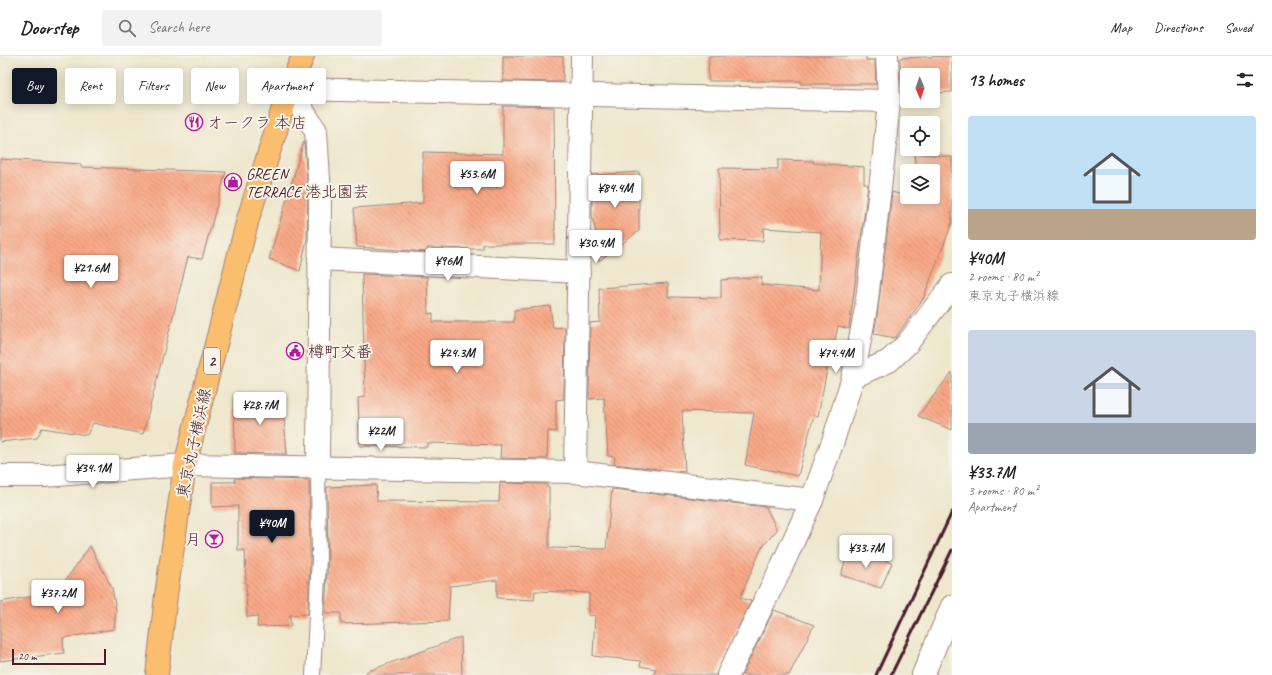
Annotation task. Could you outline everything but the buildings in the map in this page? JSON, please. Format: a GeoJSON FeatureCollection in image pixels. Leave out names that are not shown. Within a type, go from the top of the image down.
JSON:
{"type":"FeatureCollection","features":[{"type":"Feature","properties":{"kind":"main road","name":"東京丸子横浜線"},"geometry":{"type":"LineString","coordinates":[[298,68],[303,56]]}},
{"type":"Feature","properties":{"kind":"main road","name":"東京丸子横浜線"},"geometry":{"type":"LineString","coordinates":[[157,675],[166,595],[185,466],[248,219],[284,104]]}},
{"type":"Feature","properties":{"kind":"street"},"geometry":{"type":"LineString","coordinates":[[575,472],[582,56]]}},
{"type":"Feature","properties":{"kind":"street"},"geometry":{"type":"LineString","coordinates":[[728,675],[781,568],[812,500],[833,441],[853,377],[870,277],[888,101],[887,56]]}},
{"type":"Feature","properties":{"kind":"street"},"geometry":{"type":"LineString","coordinates":[[326,90],[888,101]]}},
{"type":"Feature","properties":{"kind":"street"},"geometry":{"type":"LineString","coordinates":[[299,104],[316,130],[320,195],[318,468]]}},
{"type":"Feature","properties":{"kind":"street"},"geometry":{"type":"LineString","coordinates":[[319,259],[579,272]]}},
{"type":"Feature","properties":{"kind":"street"},"geometry":{"type":"LineString","coordinates":[[853,377],[889,361],[907,344],[952,285]]}},
{"type":"Feature","properties":{"kind":"street"},"geometry":{"type":"LineString","coordinates":[[0,476],[44,476],[185,466],[575,472],[812,500]]}},
{"type":"Feature","properties":{"kind":"street"},"geometry":{"type":"LineString","coordinates":[[923,675],[952,606]]}},
{"type":"Feature","properties":{"kind":"lane"},"geometry":{"type":"LineString","coordinates":[[313,675],[319,558],[318,468]]}},
{"type":"Feature","properties":{"kind":"railway"},"geometry":{"type":"LineString","coordinates":[[876,675],[952,512]]}},
{"type":"Feature","properties":{"kind":"railway"},"geometry":{"type":"LineString","coordinates":[[891,675],[952,550]]}},
{"type":"Feature","properties":{"kind":"place","name":"オークラ 本店"},"geometry":{"type":"Point","coordinates":[194,122]}},
{"type":"Feature","properties":{"kind":"place","name":"GREEN TERRACE 港北園芸"},"geometry":{"type":"Point","coordinates":[233,182]}},
{"type":"Feature","properties":{"kind":"place","name":"樽町交番"},"geometry":{"type":"Point","coordinates":[295,351]}},
{"type":"Feature","properties":{"kind":"place","name":"月"},"geometry":{"type":"Point","coordinates":[214,539]}}]}
